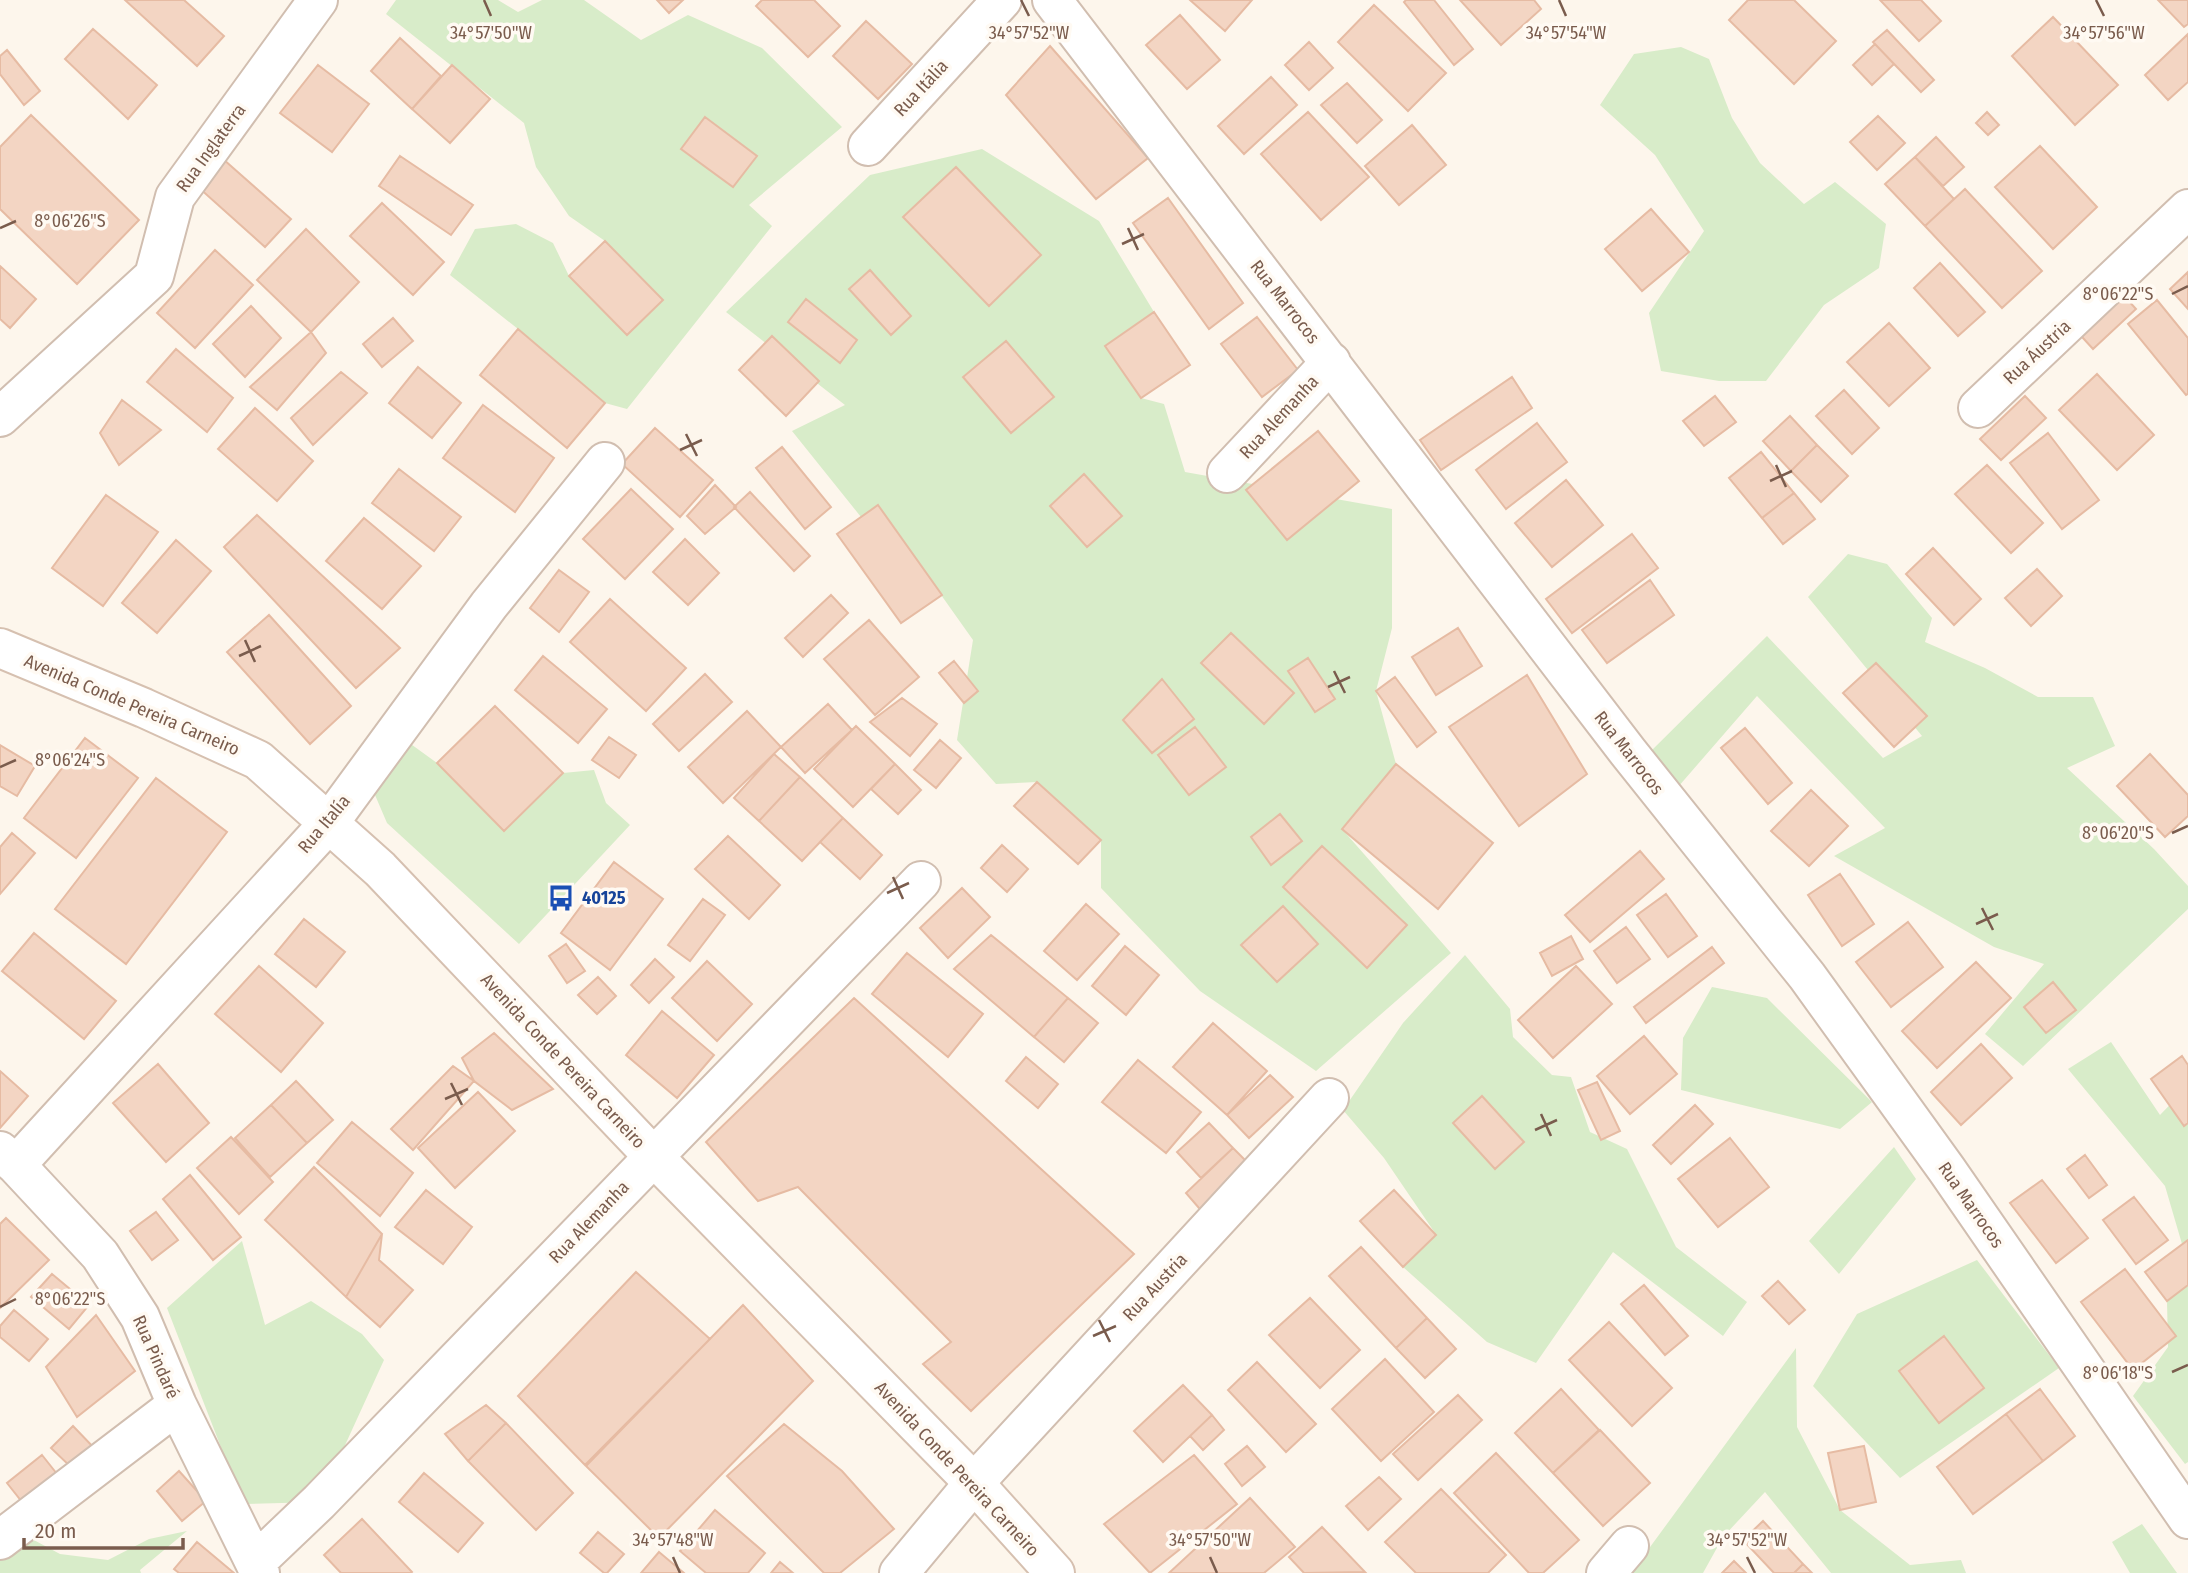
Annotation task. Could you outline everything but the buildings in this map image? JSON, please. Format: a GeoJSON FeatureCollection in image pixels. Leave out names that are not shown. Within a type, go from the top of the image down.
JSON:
{"type":"FeatureCollection","features":[{"type":"Feature","properties":{"kind":"street","name":"Rua Inglaterra"},"geometry":{"type":"LineString","coordinates":[[0,417],[154,276],[174,197],[318,0]]}},
{"type":"Feature","properties":{"kind":"street","name":"Rua Itália"},"geometry":{"type":"LineString","coordinates":[[868,146],[1002,0]]}},
{"type":"Feature","properties":{"kind":"street","name":"Rua Marrocos"},"geometry":{"type":"LineString","coordinates":[[1052,0],[1628,752],[1807,976],[1947,1170],[2188,1519]]}},
{"type":"Feature","properties":{"kind":"street","name":"Rua Áustria"},"geometry":{"type":"LineString","coordinates":[[1978,408],[2188,209]]}},
{"type":"Feature","properties":{"kind":"street","name":"Rua Alemanha"},"geometry":{"type":"LineString","coordinates":[[1227,473],[1331,362]]}},
{"type":"Feature","properties":{"kind":"street","name":"Rua Italía"},"geometry":{"type":"LineString","coordinates":[[8,1158],[329,822],[489,605],[605,461]]}},
{"type":"Feature","properties":{"kind":"street","name":"Avenida Conde Pereira Carneiro"},"geometry":{"type":"LineString","coordinates":[[0,648],[144,708],[258,760],[329,822],[427,916],[653,1156],[974,1483],[1055,1573]]}},
{"type":"Feature","properties":{"kind":"street","name":"Rua Alemanha"},"geometry":{"type":"LineString","coordinates":[[258,1568],[921,881]]}},
{"type":"Feature","properties":{"kind":"street","name":"Rua Austria"},"geometry":{"type":"LineString","coordinates":[[899,1573],[974,1483],[1329,1098]]}},
{"type":"Feature","properties":{"kind":"street","name":"Rua Pindaré"},"geometry":{"type":"LineString","coordinates":[[8,1158],[100,1255],[140,1317],[177,1405],[258,1568]]}},
{"type":"Feature","properties":{"kind":"street"},"geometry":{"type":"LineString","coordinates":[[0,1540],[177,1405]]}},
{"type":"Feature","properties":{"kind":"green space"},"geometry":{"type":"Polygon","coordinates":[[[396,0],[498,0],[518,12],[542,0],[584,0],[641,40],[688,15],[762,48],[842,127],[749,205],[772,226],[627,409],[605,403],[450,275],[475,229],[516,224],[553,243],[569,276],[627,334],[662,300],[605,241],[569,216],[536,167],[524,123],[386,14],[396,0]]]}},
{"type":"Feature","properties":{"kind":"green space"},"geometry":{"type":"Polygon","coordinates":[[[1681,47],[1709,59],[1732,118],[1760,163],[1804,204],[1835,182],[1886,224],[1879,268],[1824,305],[1766,381],[1719,381],[1661,371],[1649,313],[1704,231],[1655,155],[1600,105],[1634,54],[1681,47]]]}},
{"type":"Feature","properties":{"kind":"green space"},"geometry":{"type":"Polygon","coordinates":[[[982,149],[1099,221],[1154,312],[1105,346],[1141,398],[1164,404],[1185,472],[1392,509],[1392,628],[1376,691],[1396,764],[1342,829],[1451,953],[1316,1071],[1200,991],[1101,888],[1101,840],[1037,782],[996,784],[957,740],[973,640],[878,506],[861,517],[792,431],[845,405],[726,312],[870,175],[982,149]]]}},
{"type":"Feature","properties":{"kind":"green space"},"geometry":{"type":"Polygon","coordinates":[[[1848,554],[1887,564],[1932,618],[1925,642],[1985,668],[2038,697],[2093,697],[2115,746],[2067,768],[2154,849],[2188,886],[2188,909],[2023,1066],[1985,1034],[2044,964],[1994,947],[1834,856],[1885,828],[1757,696],[1678,787],[1649,753],[1767,636],[1883,758],[1922,736],[1808,597],[1848,554]]]}},
{"type":"Feature","properties":{"kind":"green space"},"geometry":{"type":"Polygon","coordinates":[[[408,742],[437,763],[504,831],[563,773],[594,770],[606,803],[630,825],[519,944],[387,823],[372,788],[408,742]]]}},
{"type":"Feature","properties":{"kind":"green space"},"geometry":{"type":"Polygon","coordinates":[[[1465,955],[1510,1009],[1513,1037],[1552,1075],[1571,1077],[1590,1132],[1627,1149],[1676,1247],[1747,1302],[1723,1336],[1613,1252],[1536,1363],[1487,1342],[1403,1267],[1435,1233],[1384,1158],[1343,1110],[1403,1023],[1465,955]]]}},
{"type":"Feature","properties":{"kind":"green space"},"geometry":{"type":"Polygon","coordinates":[[[1712,987],[1767,998],[1872,1102],[1840,1129],[1681,1090],[1683,1038],[1712,987]]]}},
{"type":"Feature","properties":{"kind":"green space"},"geometry":{"type":"Polygon","coordinates":[[[2111,1042],[2160,1115],[2188,1086],[2188,1462],[2185,1464],[2133,1396],[2168,1347],[2167,1301],[2182,1244],[2165,1186],[2068,1069],[2111,1042]]]}},
{"type":"Feature","properties":{"kind":"green space"},"geometry":{"type":"Polygon","coordinates":[[[1894,1147],[1916,1179],[1839,1274],[1809,1241],[1894,1147]]]}},
{"type":"Feature","properties":{"kind":"green space"},"geometry":{"type":"Polygon","coordinates":[[[242,1241],[265,1325],[311,1301],[362,1334],[384,1360],[319,1502],[243,1504],[167,1308],[242,1241]]]}},
{"type":"Feature","properties":{"kind":"green space"},"geometry":{"type":"Polygon","coordinates":[[[1977,1260],[2059,1368],[1900,1478],[1813,1386],[1857,1314],[1977,1260]]]}},
{"type":"Feature","properties":{"kind":"green space"},"geometry":{"type":"Polygon","coordinates":[[[1796,1348],[1797,1427],[1840,1510],[1910,1565],[1961,1560],[1966,1573],[1831,1573],[1765,1492],[1723,1537],[1703,1573],[1631,1573],[1796,1348]]]}},
{"type":"Feature","properties":{"kind":"green space"},"geometry":{"type":"Polygon","coordinates":[[[2142,1524],[2177,1573],[2130,1573],[2112,1542],[2142,1524]]]}},
{"type":"Feature","properties":{"kind":"green space"},"geometry":{"type":"Polygon","coordinates":[[[17,1531],[60,1554],[108,1560],[149,1539],[187,1531],[140,1570],[141,1573],[0,1573],[0,1545],[17,1531]]]}},
{"type":"Feature","properties":{"kind":"place","name":"40125"},"geometry":{"type":"Point","coordinates":[561,898]}}]}
